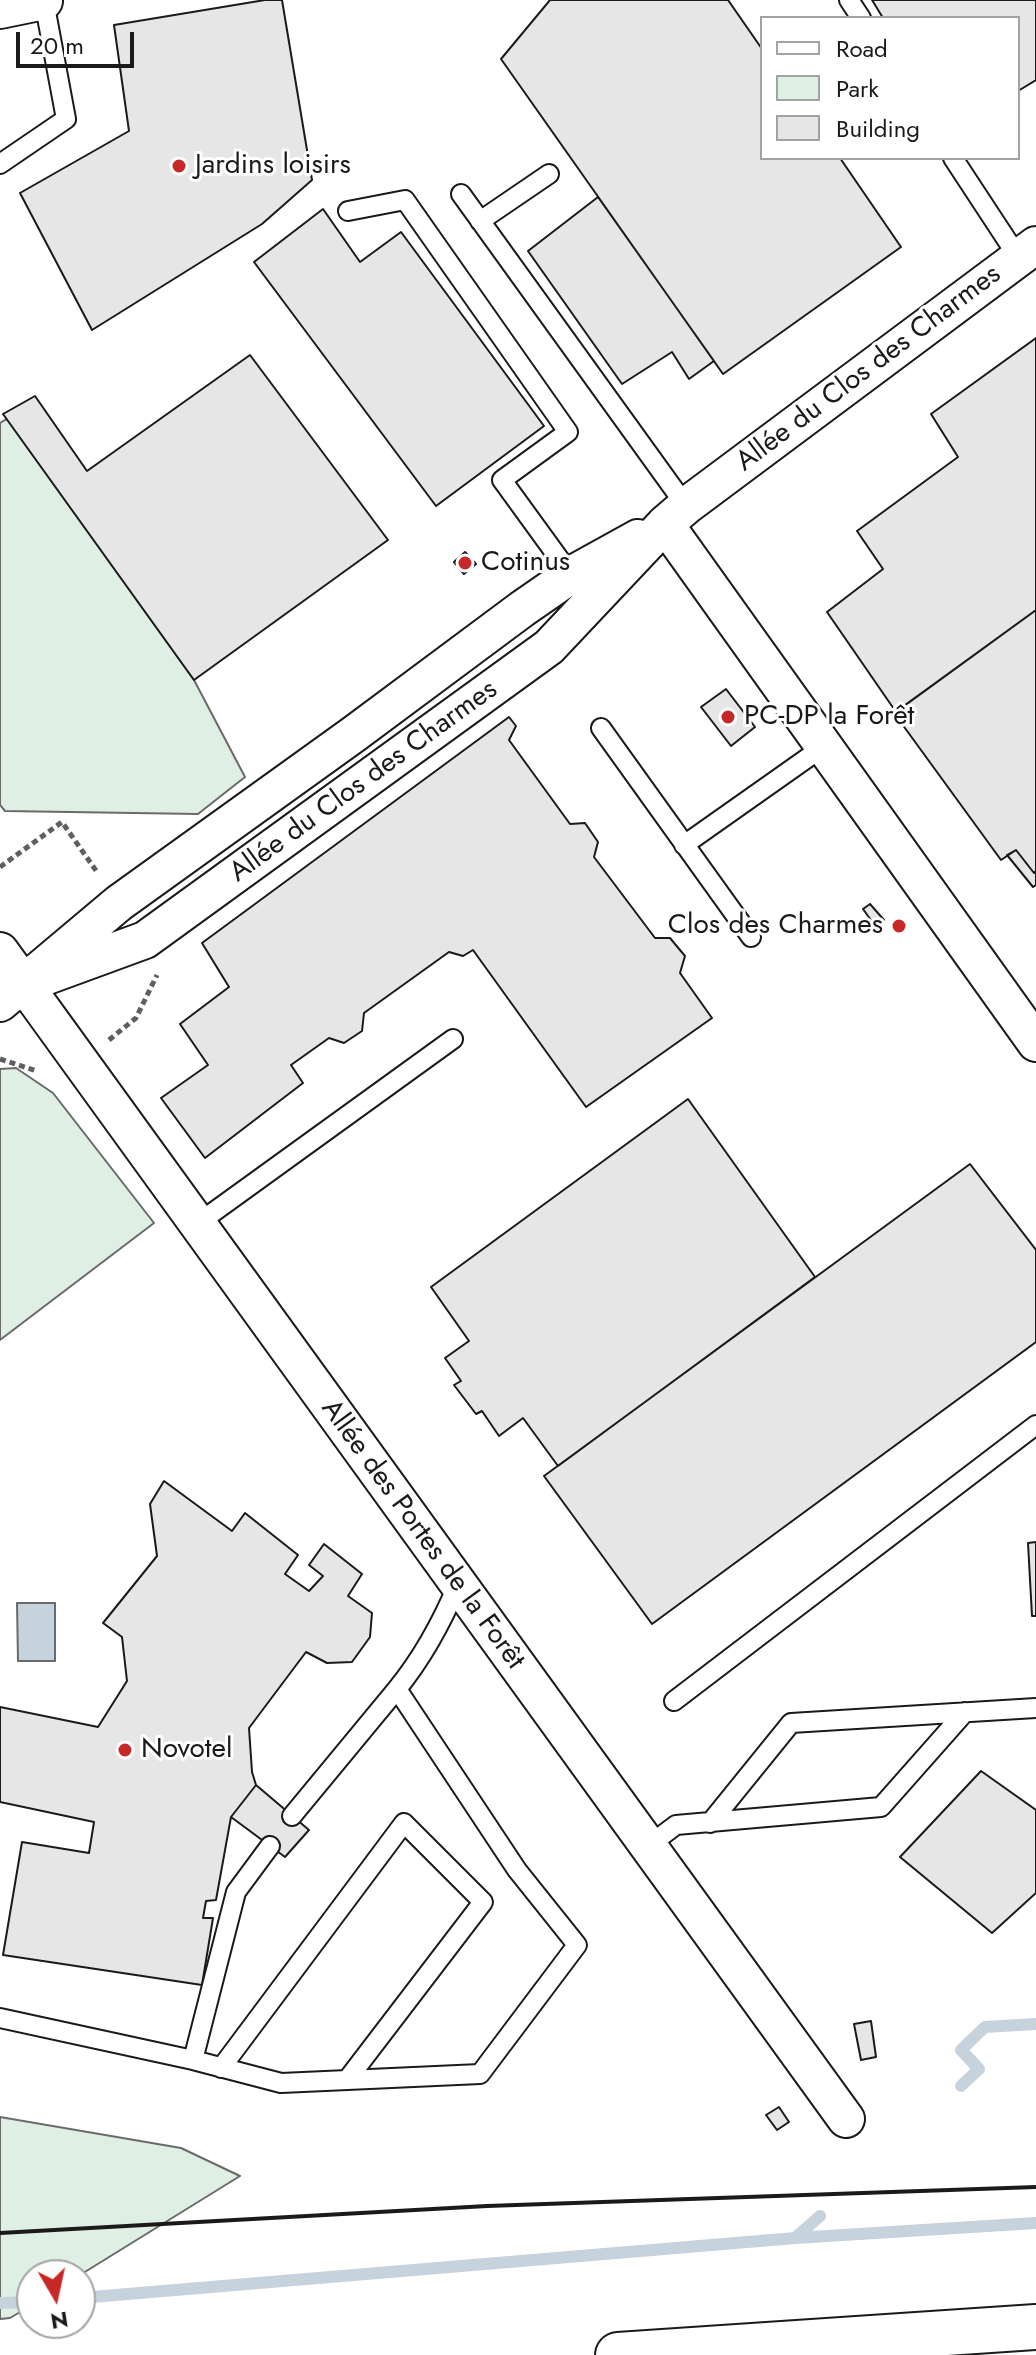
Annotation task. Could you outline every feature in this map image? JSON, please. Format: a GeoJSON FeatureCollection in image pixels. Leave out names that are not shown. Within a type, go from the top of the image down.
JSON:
{"type":"FeatureCollection","features":[{"type":"Feature","properties":{"kind":"highway"},"geometry":{"type":"LineString","coordinates":[[618,2355],[1036,2327]]}},
{"type":"Feature","properties":{"kind":"street"},"geometry":{"type":"LineString","coordinates":[[0,10],[48,1]]}},
{"type":"Feature","properties":{"kind":"street","name":"Allée du Clos des Charmes"},"geometry":{"type":"LineString","coordinates":[[13,994],[119,903],[571,575],[675,515],[1027,251]]}},
{"type":"Feature","properties":{"kind":"street"},"geometry":{"type":"LineString","coordinates":[[675,515],[823,747],[1031,1023]]}},
{"type":"Feature","properties":{"kind":"street","name":"Allée du Clos des Charmes"},"geometry":{"type":"LineString","coordinates":[[13,994],[145,940],[549,647],[675,515]]}},
{"type":"Feature","properties":{"kind":"street","name":"Allée des Portes de la Forêt"},"geometry":{"type":"LineString","coordinates":[[0,951],[13,994],[197,1224],[846,2119]]}},
{"type":"Feature","properties":{"kind":"lane"},"geometry":{"type":"LineString","coordinates":[[0,164],[66,119],[48,1]]}},
{"type":"Feature","properties":{"kind":"lane"},"geometry":{"type":"LineString","coordinates":[[955,160],[1027,251]]}},
{"type":"Feature","properties":{"kind":"lane"},"geometry":{"type":"LineString","coordinates":[[480,221],[549,174]]}},
{"type":"Feature","properties":{"kind":"lane"},"geometry":{"type":"LineString","coordinates":[[461,194],[675,515]]}},
{"type":"Feature","properties":{"kind":"lane"},"geometry":{"type":"LineString","coordinates":[[348,211],[405,200],[568,432],[502,480],[571,575]]}},
{"type":"Feature","properties":{"kind":"lane"},"geometry":{"type":"LineString","coordinates":[[601,728],[751,937]]}},
{"type":"Feature","properties":{"kind":"lane"},"geometry":{"type":"LineString","coordinates":[[684,845],[823,747]]}},
{"type":"Feature","properties":{"kind":"lane"},"geometry":{"type":"LineString","coordinates":[[197,1224],[453,1039]]}},
{"type":"Feature","properties":{"kind":"lane"},"geometry":{"type":"LineString","coordinates":[[674,1701],[1036,1425]]}},
{"type":"Feature","properties":{"kind":"lane"},"geometry":{"type":"LineString","coordinates":[[292,1816],[415,1666],[444,1618],[458,1584]]}},
{"type":"Feature","properties":{"kind":"lane"},"geometry":{"type":"LineString","coordinates":[[0,2018],[193,2060],[281,2083],[480,2074],[577,1945],[517,1870],[397,1689]]}},
{"type":"Feature","properties":{"kind":"lane"},"geometry":{"type":"LineString","coordinates":[[710,1823],[791,1723],[1036,1708]]}},
{"type":"Feature","properties":{"kind":"lane"},"geometry":{"type":"LineString","coordinates":[[648,1846],[676,1825],[881,1807],[965,1712]]}},
{"type":"Feature","properties":{"kind":"lane"},"geometry":{"type":"LineString","coordinates":[[221,2068],[404,1823],[483,1902],[347,2080]]}},
{"type":"Feature","properties":{"kind":"lane"},"geometry":{"type":"LineString","coordinates":[[193,2060],[236,1892],[270,1846]]}},
{"type":"Feature","properties":{"kind":"green space"},"geometry":{"type":"Polygon","coordinates":[[[7,419],[194,680],[245,777],[198,814],[5,811],[0,805],[0,423],[7,419]]]}},
{"type":"Feature","properties":{"kind":"green space"},"geometry":{"type":"Polygon","coordinates":[[[16,1068],[53,1093],[154,1223],[0,1340],[0,1069],[16,1068]]]}},
{"type":"Feature","properties":{"kind":"green space"},"geometry":{"type":"Polygon","coordinates":[[[0,2117],[181,2148],[240,2176],[96,2265],[96,2259],[16,2259],[16,2314],[0,2319],[0,2117]]]}},
{"type":"Feature","properties":{"kind":"shaded area"},"geometry":{"type":"Polygon","coordinates":[[[17,1603],[55,1603],[55,1661],[18,1661],[17,1603]]]}},
{"type":"Feature","properties":{"kind":"building"},"geometry":{"type":"Polygon","coordinates":[[[265,0],[282,0],[312,180],[262,224],[92,330],[20,193],[129,131],[114,25],[265,0]]]}},
{"type":"Feature","properties":{"kind":"building"},"geometry":{"type":"Polygon","coordinates":[[[550,0],[728,0],[760,46],[760,160],[841,160],[901,247],[723,374],[501,59],[550,0]]]}},
{"type":"Feature","properties":{"kind":"building"},"geometry":{"type":"Polygon","coordinates":[[[872,0],[1036,0],[1036,80],[1020,90],[1020,16],[882,16],[872,0]]]}},
{"type":"Feature","properties":{"kind":"building"},"geometry":{"type":"Polygon","coordinates":[[[598,197],[714,361],[689,379],[672,352],[622,384],[528,251],[598,197]]]}},
{"type":"Feature","properties":{"kind":"building"},"geometry":{"type":"Polygon","coordinates":[[[323,209],[360,262],[401,232],[544,426],[436,506],[254,262],[323,209]]]}},
{"type":"Feature","properties":{"kind":"building"},"geometry":{"type":"Polygon","coordinates":[[[1036,338],[1036,610],[896,712],[827,612],[883,569],[857,531],[958,457],[931,414],[1036,338]]]}},
{"type":"Feature","properties":{"kind":"building"},"geometry":{"type":"Polygon","coordinates":[[[250,355],[388,540],[194,680],[3,414],[35,396],[87,471],[250,355]]]}},
{"type":"Feature","properties":{"kind":"building","name":"Cotinus"},"geometry":{"type":"Polygon","coordinates":[[[465,552],[476,564],[464,574],[454,562],[465,552]]]}},
{"type":"Feature","properties":{"kind":"building"},"geometry":{"type":"Polygon","coordinates":[[[1036,610],[1034,873],[1016,850],[1001,860],[894,713],[1036,610]]]}},
{"type":"Feature","properties":{"kind":"building","name":"PC-DP la Forêt"},"geometry":{"type":"Polygon","coordinates":[[[726,689],[755,727],[731,746],[701,707],[726,689]]]}},
{"type":"Feature","properties":{"kind":"building"},"geometry":{"type":"Polygon","coordinates":[[[509,717],[516,726],[509,740],[570,824],[585,823],[598,842],[594,857],[655,938],[670,938],[685,956],[680,973],[712,1018],[586,1107],[473,950],[463,956],[449,952],[364,1013],[362,1031],[344,1043],[329,1038],[291,1065],[303,1083],[205,1158],[161,1098],[208,1065],[180,1024],[229,987],[202,943],[509,717]]]}},
{"type":"Feature","properties":{"kind":"building"},"geometry":{"type":"Polygon","coordinates":[[[1016,850],[1034,873],[1036,871],[1036,885],[1033,887],[1007,855],[1016,850]]]}},
{"type":"Feature","properties":{"kind":"building"},"geometry":{"type":"Polygon","coordinates":[[[870,904],[884,920],[875,926],[863,909],[870,904]]]}},
{"type":"Feature","properties":{"kind":"building"},"geometry":{"type":"Polygon","coordinates":[[[688,1099],[815,1277],[558,1466],[523,1418],[499,1436],[482,1411],[476,1414],[454,1385],[461,1381],[445,1358],[469,1341],[431,1287],[688,1099]]]}},
{"type":"Feature","properties":{"kind":"building"},"geometry":{"type":"Polygon","coordinates":[[[970,1164],[1036,1250],[1036,1342],[652,1624],[544,1476],[970,1164]]]}},
{"type":"Feature","properties":{"kind":"building","name":"Novotel"},"geometry":{"type":"Polygon","coordinates":[[[164,1481],[232,1531],[245,1513],[298,1555],[285,1574],[309,1591],[323,1576],[309,1565],[324,1544],[362,1574],[348,1596],[372,1613],[370,1637],[352,1662],[327,1663],[306,1652],[249,1728],[256,1785],[231,1817],[216,1900],[206,1901],[203,1918],[213,1918],[202,1985],[3,1955],[22,1842],[89,1853],[94,1822],[0,1802],[0,1707],[98,1727],[127,1681],[122,1637],[103,1623],[157,1556],[150,1504],[164,1481]]]}},
{"type":"Feature","properties":{"kind":"building"},"geometry":{"type":"Polygon","coordinates":[[[1036,1542],[1036,1616],[1032,1616],[1028,1543],[1036,1542]]]}},
{"type":"Feature","properties":{"kind":"building"},"geometry":{"type":"Polygon","coordinates":[[[981,1771],[1036,1810],[1036,1893],[992,1933],[900,1857],[981,1771]]]}},
{"type":"Feature","properties":{"kind":"building"},"geometry":{"type":"Polygon","coordinates":[[[256,1785],[309,1830],[285,1857],[231,1817],[256,1785]]]}},
{"type":"Feature","properties":{"kind":"building"},"geometry":{"type":"Polygon","coordinates":[[[871,2021],[876,2057],[861,2060],[854,2024],[871,2021]]]}},
{"type":"Feature","properties":{"kind":"building"},"geometry":{"type":"Polygon","coordinates":[[[779,2107],[789,2122],[777,2130],[766,2115],[779,2107]]]}},
{"type":"Feature","properties":{"kind":"waterway"},"geometry":{"type":"LineString","coordinates":[[961,2086],[979,2069],[961,2050],[985,2027],[1036,2024]]}},
{"type":"Feature","properties":{"kind":"waterway"},"geometry":{"type":"LineString","coordinates":[[795,2238],[820,2216]]}},
{"type":"Feature","properties":{"kind":"waterway"},"geometry":{"type":"LineString","coordinates":[[96,2297],[795,2238],[1036,2223]]}},
{"type":"Feature","properties":{"kind":"waterway"},"geometry":{"type":"LineString","coordinates":[[0,2303],[16,2302]]}},
{"type":"Feature","properties":{"kind":"wall"},"geometry":{"type":"LineString","coordinates":[[0,2233],[487,2206],[1036,2187]]}},
{"type":"Feature","properties":{"kind":"place","name":"Jardins loisirs"},"geometry":{"type":"Point","coordinates":[179,166]}},
{"type":"Feature","properties":{"kind":"place","name":"Cotinus"},"geometry":{"type":"Point","coordinates":[465,563]}},
{"type":"Feature","properties":{"kind":"place","name":"PC-DP la Forêt"},"geometry":{"type":"Point","coordinates":[728,717]}},
{"type":"Feature","properties":{"kind":"place","name":"Clos des Charmes"},"geometry":{"type":"Point","coordinates":[899,926]}},
{"type":"Feature","properties":{"kind":"place","name":"Novotel"},"geometry":{"type":"Point","coordinates":[125,1750]}}]}
